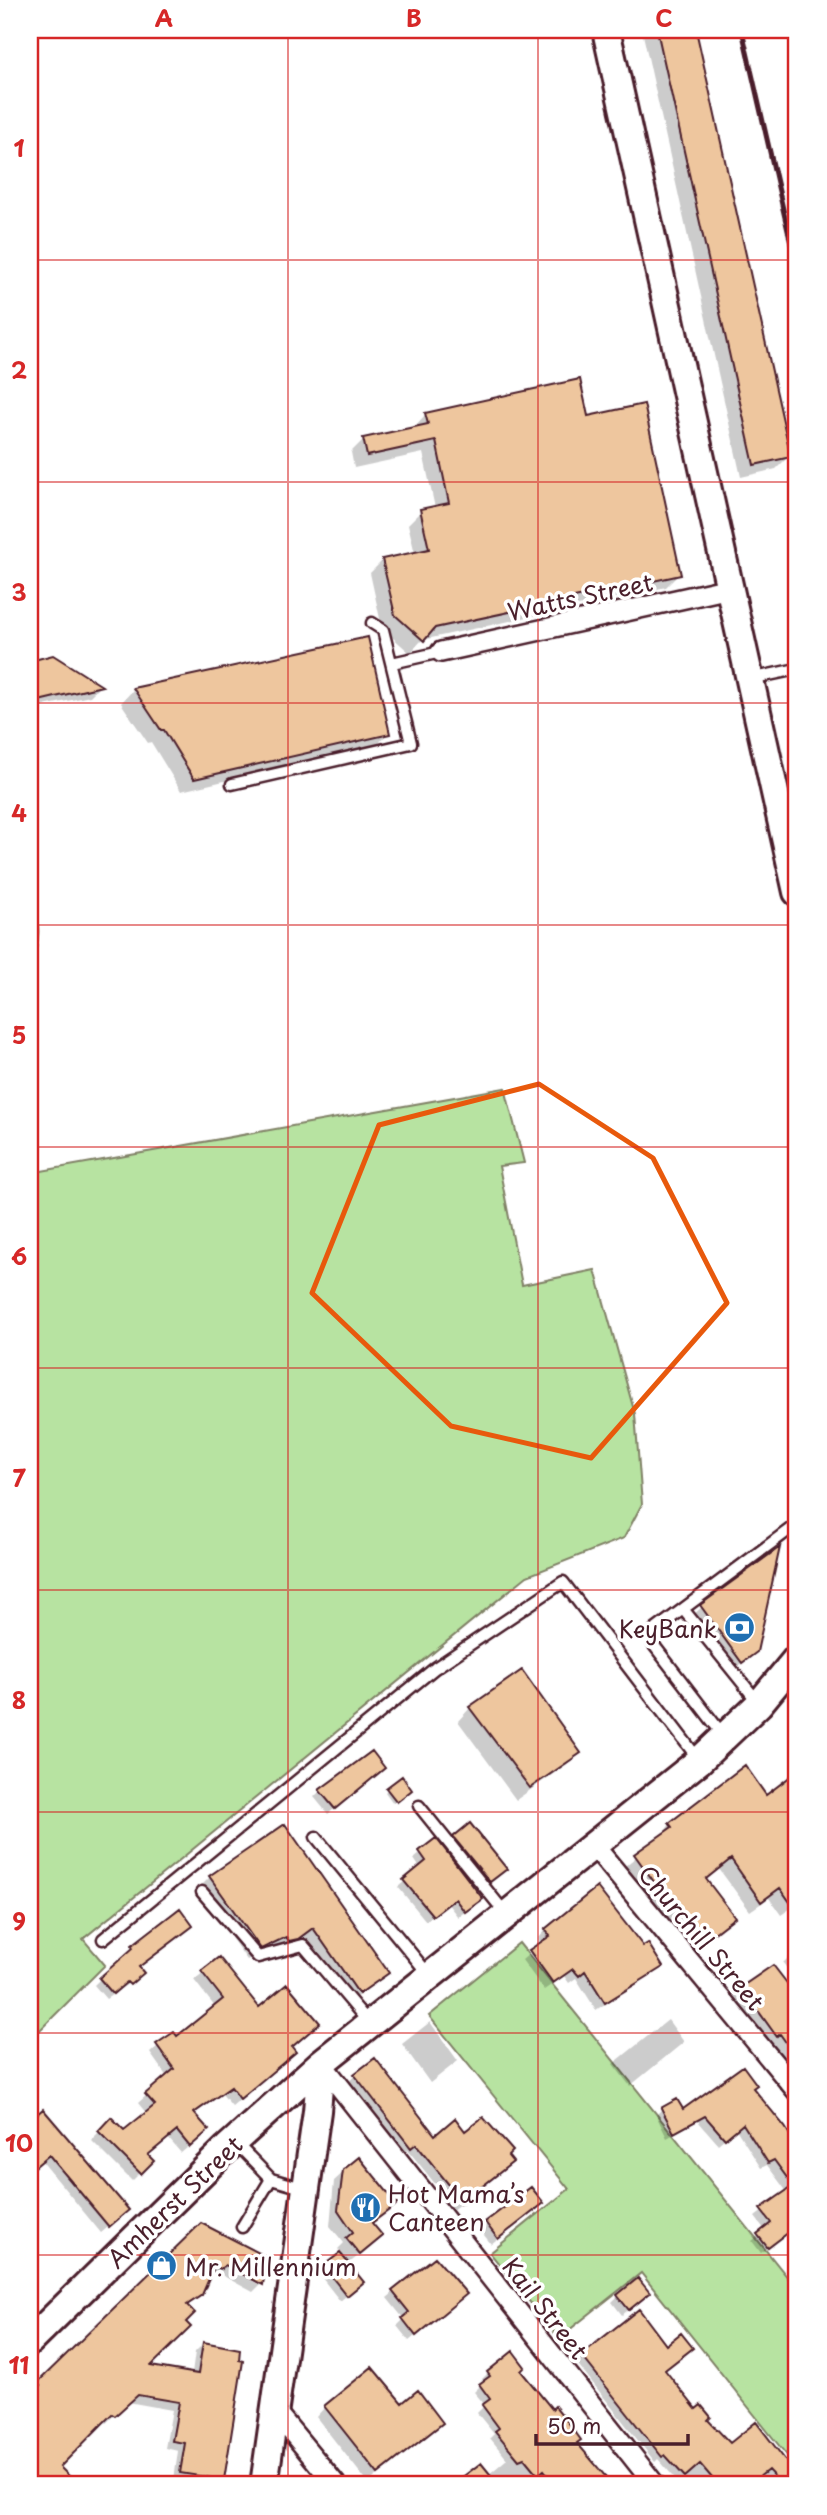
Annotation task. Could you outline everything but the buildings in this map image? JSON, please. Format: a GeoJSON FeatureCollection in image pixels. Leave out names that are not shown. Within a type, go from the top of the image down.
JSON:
{"type":"FeatureCollection","features":[{"type":"Feature","properties":{"kind":"main road"},"geometry":{"type":"LineString","coordinates":[[606,30],[797,892]]}},
{"type":"Feature","properties":{"kind":"main road","name":"Amherst Street"},"geometry":{"type":"LineString","coordinates":[[30,2341],[234,2141],[321,2063],[506,1914],[595,1847],[725,1738],[792,1669]]}},
{"type":"Feature","properties":{"kind":"main road"},"geometry":{"type":"LineString","coordinates":[[264,2485],[321,2063]]}},
{"type":"Feature","properties":{"kind":"street","name":"Watts Street"},"geometry":{"type":"LineString","coordinates":[[441,652],[730,588]]}},
{"type":"Feature","properties":{"kind":"street","name":"Churchill Street"},"geometry":{"type":"LineString","coordinates":[[595,1847],[797,2091]]}},
{"type":"Feature","properties":{"kind":"street","name":"Kail Street"},"geometry":{"type":"LineString","coordinates":[[321,2063],[655,2485]]}},
{"type":"Feature","properties":{"kind":"street"},"geometry":{"type":"LineString","coordinates":[[274,2410],[335,2485]]}},
{"type":"Feature","properties":{"kind":"lane"},"geometry":{"type":"LineString","coordinates":[[233,784],[411,743],[383,630],[372,623]]}},
{"type":"Feature","properties":{"kind":"lane"},"geometry":{"type":"LineString","coordinates":[[392,663],[441,652]]}},
{"type":"Feature","properties":{"kind":"lane"},"geometry":{"type":"LineString","coordinates":[[750,679],[797,669]]}},
{"type":"Feature","properties":{"kind":"lane"},"geometry":{"type":"LineString","coordinates":[[725,1738],[653,1644],[655,1630],[797,1524]]}},
{"type":"Feature","properties":{"kind":"lane"},"geometry":{"type":"LineString","coordinates":[[103,1939],[435,1668],[563,1582],[699,1760]]}},
{"type":"Feature","properties":{"kind":"lane"},"geometry":{"type":"LineString","coordinates":[[683,1609],[759,1704]]}},
{"type":"Feature","properties":{"kind":"lane"},"geometry":{"type":"LineString","coordinates":[[419,1806],[506,1914]]}},
{"type":"Feature","properties":{"kind":"lane"},"geometry":{"type":"LineString","coordinates":[[316,1837],[430,1975]]}},
{"type":"Feature","properties":{"kind":"lane"},"geometry":{"type":"LineString","coordinates":[[202,1892],[258,1957],[303,1945],[370,2024]]}},
{"type":"Feature","properties":{"kind":"lane"},"geometry":{"type":"LineString","coordinates":[[234,2141],[271,2179],[306,2189]]}},
{"type":"Feature","properties":{"kind":"lane"},"geometry":{"type":"LineString","coordinates":[[242,2227],[271,2179]]}},
{"type":"Feature","properties":{"kind":"highlighted area"},"geometry":{"type":"Polygon","coordinates":[[[539,1084],[653,1158],[727,1303],[591,1458],[451,1426],[312,1293],[379,1125],[539,1084]]]}},
{"type":"Feature","properties":{"kind":"green space"},"geometry":{"type":"Polygon","coordinates":[[[30,894],[37,915],[38,933],[30,973],[30,894]]]}},
{"type":"Feature","properties":{"kind":"green space"},"geometry":{"type":"Polygon","coordinates":[[[505,1088],[524,1163],[499,1166],[522,1285],[595,1270],[635,1414],[642,1504],[624,1538],[527,1576],[83,1939],[105,1965],[30,2040],[30,1173],[505,1088]]]}},
{"type":"Feature","properties":{"kind":"green space"},"geometry":{"type":"Polygon","coordinates":[[[519,1943],[797,2289],[797,2468],[641,2273],[559,2338],[490,2253],[569,2189],[429,2016],[519,1943]]]}},
{"type":"Feature","properties":{"kind":"railway"},"geometry":{"type":"LineString","coordinates":[[742,30],[797,270]]}},
{"type":"Feature","properties":{"kind":"place","name":"KeyBank"},"geometry":{"type":"Point","coordinates":[740,1628]}},
{"type":"Feature","properties":{"kind":"place","name":"Hot Mama’s Canteen"},"geometry":{"type":"Point","coordinates":[365,2207]}},
{"type":"Feature","properties":{"kind":"place","name":"Mr. Millennium"},"geometry":{"type":"Point","coordinates":[162,2266]}}]}
